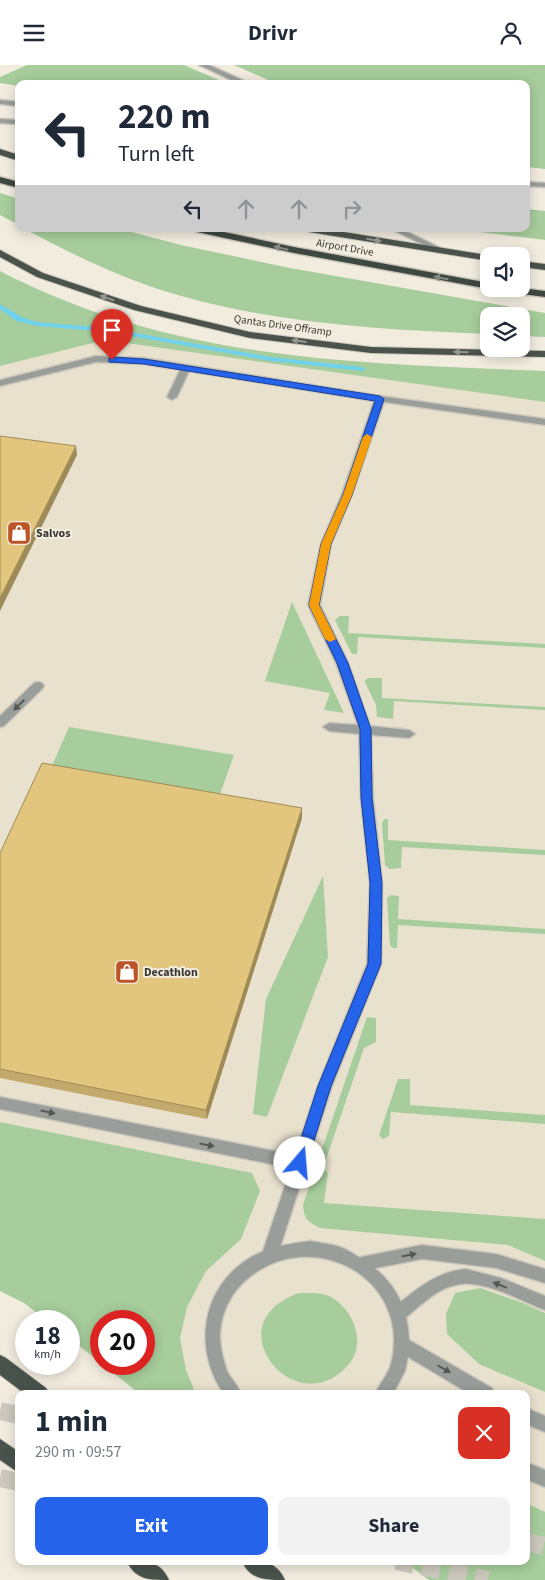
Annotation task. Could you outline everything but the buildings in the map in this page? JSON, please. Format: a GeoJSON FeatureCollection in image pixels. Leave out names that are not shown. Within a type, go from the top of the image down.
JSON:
{"type":"FeatureCollection","features":[{"type":"Feature","properties":{"kind":"highway"},"geometry":{"type":"LineString","coordinates":[[0,152],[15,157]]}},
{"type":"Feature","properties":{"kind":"highway"},"geometry":{"type":"LineString","coordinates":[[0,180],[15,184]]}},
{"type":"Feature","properties":{"kind":"highway","name":"Airport Drive"},"geometry":{"type":"LineString","coordinates":[[211,232],[294,250],[480,284]]}},
{"type":"Feature","properties":{"kind":"highway","name":"Airport Drive"},"geometry":{"type":"LineString","coordinates":[[327,232],[480,257]]}},
{"type":"Feature","properties":{"kind":"highway","name":"Qantas Drive Offramp"},"geometry":{"type":"LineString","coordinates":[[0,253],[40,275],[138,308],[250,335],[371,350],[545,354]]}},
{"type":"Feature","properties":{"kind":"highway"},"geometry":{"type":"LineString","coordinates":[[530,265],[545,267]]}},
{"type":"Feature","properties":{"kind":"highway"},"geometry":{"type":"LineString","coordinates":[[530,292],[545,294]]}},
{"type":"Feature","properties":{"kind":"highway"},"geometry":{"type":"LineString","coordinates":[[0,1364],[35,1390]]}},
{"type":"Feature","properties":{"kind":"highway"},"geometry":{"type":"LineString","coordinates":[[0,1448],[15,1461]]}},
{"type":"Feature","properties":{"kind":"highway"},"geometry":{"type":"LineString","coordinates":[[141,1565],[160,1580]]}},
{"type":"Feature","properties":{"kind":"highway"},"geometry":{"type":"LineString","coordinates":[[256,1565],[276,1580]]}},
{"type":"Feature","properties":{"kind":"street"},"geometry":{"type":"LineString","coordinates":[[203,65],[238,80]]}},
{"type":"Feature","properties":{"kind":"street"},"geometry":{"type":"LineString","coordinates":[[0,102],[15,104]]}},
{"type":"Feature","properties":{"kind":"street"},"geometry":{"type":"LineString","coordinates":[[0,121],[15,122]]}},
{"type":"Feature","properties":{"kind":"street"},"geometry":{"type":"LineString","coordinates":[[530,184],[545,185]]}},
{"type":"Feature","properties":{"kind":"street"},"geometry":{"type":"LineString","coordinates":[[402,232],[443,251]]}},
{"type":"Feature","properties":{"kind":"street"},"geometry":{"type":"LineString","coordinates":[[0,383],[96,359],[144,361],[380,399],[545,422]]}},
{"type":"Feature","properties":{"kind":"street"},"geometry":{"type":"LineString","coordinates":[[172,397],[186,367]]}},
{"type":"Feature","properties":{"kind":"street"},"geometry":{"type":"LineString","coordinates":[[270,1254],[325,1086],[374,964],[376,883],[366,798],[365,729],[342,663],[314,605],[326,544],[347,495],[380,399]]}},
{"type":"Feature","properties":{"kind":"street"},"geometry":{"type":"LineString","coordinates":[[0,723],[38,686]]}},
{"type":"Feature","properties":{"kind":"street"},"geometry":{"type":"LineString","coordinates":[[329,727],[408,734]]}},
{"type":"Feature","properties":{"kind":"street"},"geometry":{"type":"LineString","coordinates":[[0,1103],[300,1163]]}},
{"type":"Feature","properties":{"kind":"street"},"geometry":{"type":"LineString","coordinates":[[230,1390],[219,1373],[212,1345],[214,1315],[226,1289],[245,1268],[270,1254],[293,1249],[316,1248],[340,1254],[361,1264],[377,1278],[390,1295],[398,1314],[403,1345],[399,1366],[386,1390]]}},
{"type":"Feature","properties":{"kind":"street"},"geometry":{"type":"LineString","coordinates":[[361,1264],[422,1252],[496,1261],[545,1276]]}},
{"type":"Feature","properties":{"kind":"street"},"geometry":{"type":"LineString","coordinates":[[398,1314],[426,1291],[458,1277],[493,1281],[545,1303]]}},
{"type":"Feature","properties":{"kind":"street"},"geometry":{"type":"LineString","coordinates":[[403,1345],[479,1390]]}},
{"type":"Feature","properties":{"kind":"street"},"geometry":{"type":"LineString","coordinates":[[530,1417],[545,1424]]}},
{"type":"Feature","properties":{"kind":"street"},"geometry":{"type":"LineString","coordinates":[[530,1472],[545,1479]]}},
{"type":"Feature","properties":{"kind":"shaded area"},"geometry":{"type":"Polygon","coordinates":[[[105,340],[545,402],[545,1580],[530,1565],[530,1390],[196,1390],[155,1356],[155,1310],[90,1310],[90,1315],[0,1270],[0,366],[105,340]]]}},
{"type":"Feature","properties":{"kind":"green space"},"geometry":{"type":"Polygon","coordinates":[[[27,65],[184,65],[219,80],[15,80],[15,85],[0,83],[0,77],[27,65]]]}},
{"type":"Feature","properties":{"kind":"green space"},"geometry":{"type":"Polygon","coordinates":[[[234,65],[545,65],[545,169],[530,167],[530,80],[268,80],[234,65]]]}},
{"type":"Feature","properties":{"kind":"green space"},"geometry":{"type":"Polygon","coordinates":[[[0,193],[15,198],[15,223],[0,215],[0,193]]]}},
{"type":"Feature","properties":{"kind":"green space"},"geometry":{"type":"Polygon","coordinates":[[[530,209],[545,211],[545,240],[480,232],[530,232],[530,209]]]}},
{"type":"Feature","properties":{"kind":"green space"},"geometry":{"type":"Polygon","coordinates":[[[31,232],[131,232],[181,245],[290,268],[511,307],[480,307],[480,334],[374,328],[297,320],[222,306],[164,291],[123,276],[31,232]]]}},
{"type":"Feature","properties":{"kind":"green space"},"geometry":{"type":"Polygon","coordinates":[[[0,271],[65,301],[131,323],[198,340],[266,352],[335,360],[545,371],[545,402],[105,340],[0,366],[0,271]]]}},
{"type":"Feature","properties":{"kind":"green space"},"geometry":{"type":"Polygon","coordinates":[[[530,310],[545,313],[545,337],[530,336],[530,310]]]}},
{"type":"Feature","properties":{"kind":"green space"},"geometry":{"type":"Polygon","coordinates":[[[292,602],[344,713],[324,710],[330,693],[265,681],[292,602]]]}},
{"type":"Feature","properties":{"kind":"green space"},"geometry":{"type":"Polygon","coordinates":[[[340,616],[349,616],[348,633],[545,644],[545,648],[358,637],[357,654],[352,654],[335,620],[340,616]]]}},
{"type":"Feature","properties":{"kind":"green space"},"geometry":{"type":"Polygon","coordinates":[[[369,678],[382,678],[382,698],[545,707],[545,710],[394,701],[393,719],[377,717],[376,705],[365,682],[369,678]]]}},
{"type":"Feature","properties":{"kind":"green space"},"geometry":{"type":"Polygon","coordinates":[[[69,727],[234,755],[219,797],[51,768],[69,727]]]}},
{"type":"Feature","properties":{"kind":"green space"},"geometry":{"type":"Polygon","coordinates":[[[388,819],[388,840],[545,850],[545,855],[402,847],[401,868],[390,869],[385,865],[382,822],[388,819]]]}},
{"type":"Feature","properties":{"kind":"green space"},"geometry":{"type":"Polygon","coordinates":[[[323,876],[328,957],[267,1117],[253,1114],[266,999],[323,876]]]}},
{"type":"Feature","properties":{"kind":"green space"},"geometry":{"type":"Polygon","coordinates":[[[391,895],[399,896],[398,919],[545,929],[545,934],[398,925],[397,948],[393,948],[390,945],[387,898],[391,895]]]}},
{"type":"Feature","properties":{"kind":"green space"},"geometry":{"type":"Polygon","coordinates":[[[367,1017],[376,1018],[376,1042],[364,1048],[323,1168],[328,1173],[324,1203],[545,1219],[545,1261],[508,1245],[320,1228],[307,1220],[303,1205],[367,1017]]]}},
{"type":"Feature","properties":{"kind":"green space"},"geometry":{"type":"Polygon","coordinates":[[[398,1079],[410,1079],[410,1105],[545,1115],[545,1124],[391,1112],[389,1136],[383,1139],[379,1135],[398,1079]]]}},
{"type":"Feature","properties":{"kind":"green space"},"geometry":{"type":"Polygon","coordinates":[[[0,1122],[252,1173],[260,1191],[241,1239],[206,1271],[187,1307],[180,1338],[186,1370],[194,1390],[135,1390],[116,1375],[155,1375],[155,1310],[90,1310],[90,1354],[80,1347],[80,1310],[33,1310],[24,1303],[0,1291],[0,1122]]]}},
{"type":"Feature","properties":{"kind":"green space"},"geometry":{"type":"Polygon","coordinates":[[[480,1288],[545,1313],[545,1392],[479,1364],[447,1334],[446,1314],[455,1293],[480,1288]]]}},
{"type":"Feature","properties":{"kind":"green space"},"geometry":{"type":"Polygon","coordinates":[[[299,1293],[318,1293],[329,1296],[345,1309],[355,1326],[357,1346],[354,1355],[349,1364],[329,1380],[307,1383],[288,1377],[272,1363],[263,1345],[263,1326],[274,1307],[299,1293]]]}},
{"type":"Feature","properties":{"kind":"green space"},"geometry":{"type":"Polygon","coordinates":[[[530,1505],[545,1512],[545,1580],[429,1580],[408,1565],[530,1565],[530,1505]]]}},
{"type":"Feature","properties":{"kind":"waterway"},"geometry":{"type":"LineString","coordinates":[[0,306],[19,319],[37,324],[107,330],[271,359],[362,369]]}},
{"type":"Feature","properties":{"kind":"tunnel"},"geometry":{"type":"LineString","coordinates":[[0,1411],[15,1414]]}},
{"type":"Feature","properties":{"kind":"tunnel"},"geometry":{"type":"LineString","coordinates":[[0,1478],[15,1481]]}},
{"type":"Feature","properties":{"kind":"tunnel"},"geometry":{"type":"LineString","coordinates":[[530,1543],[545,1546]]}},
{"type":"Feature","properties":{"kind":"tunnel"},"geometry":{"type":"LineString","coordinates":[[415,1565],[488,1580]]}},
{"type":"Feature","properties":{"kind":"slow traffic"},"geometry":{"type":"LineString","coordinates":[[330,639],[314,605],[326,544],[347,495],[367,437]]}},
{"type":"Feature","properties":{"kind":"place","name":"Salvos"},"geometry":{"type":"Point","coordinates":[19,533]}},
{"type":"Feature","properties":{"kind":"place","name":"Decathlon"},"geometry":{"type":"Point","coordinates":[127,972]}},
{"type":"Feature","properties":{"kind":"route"},"geometry":{"type":"LineString","coordinates":[[112,360],[144,361],[186,367],[380,399],[347,495],[326,544],[314,605],[342,663],[365,729],[366,798],[376,883],[374,964],[325,1086],[300,1163]]}}]}
